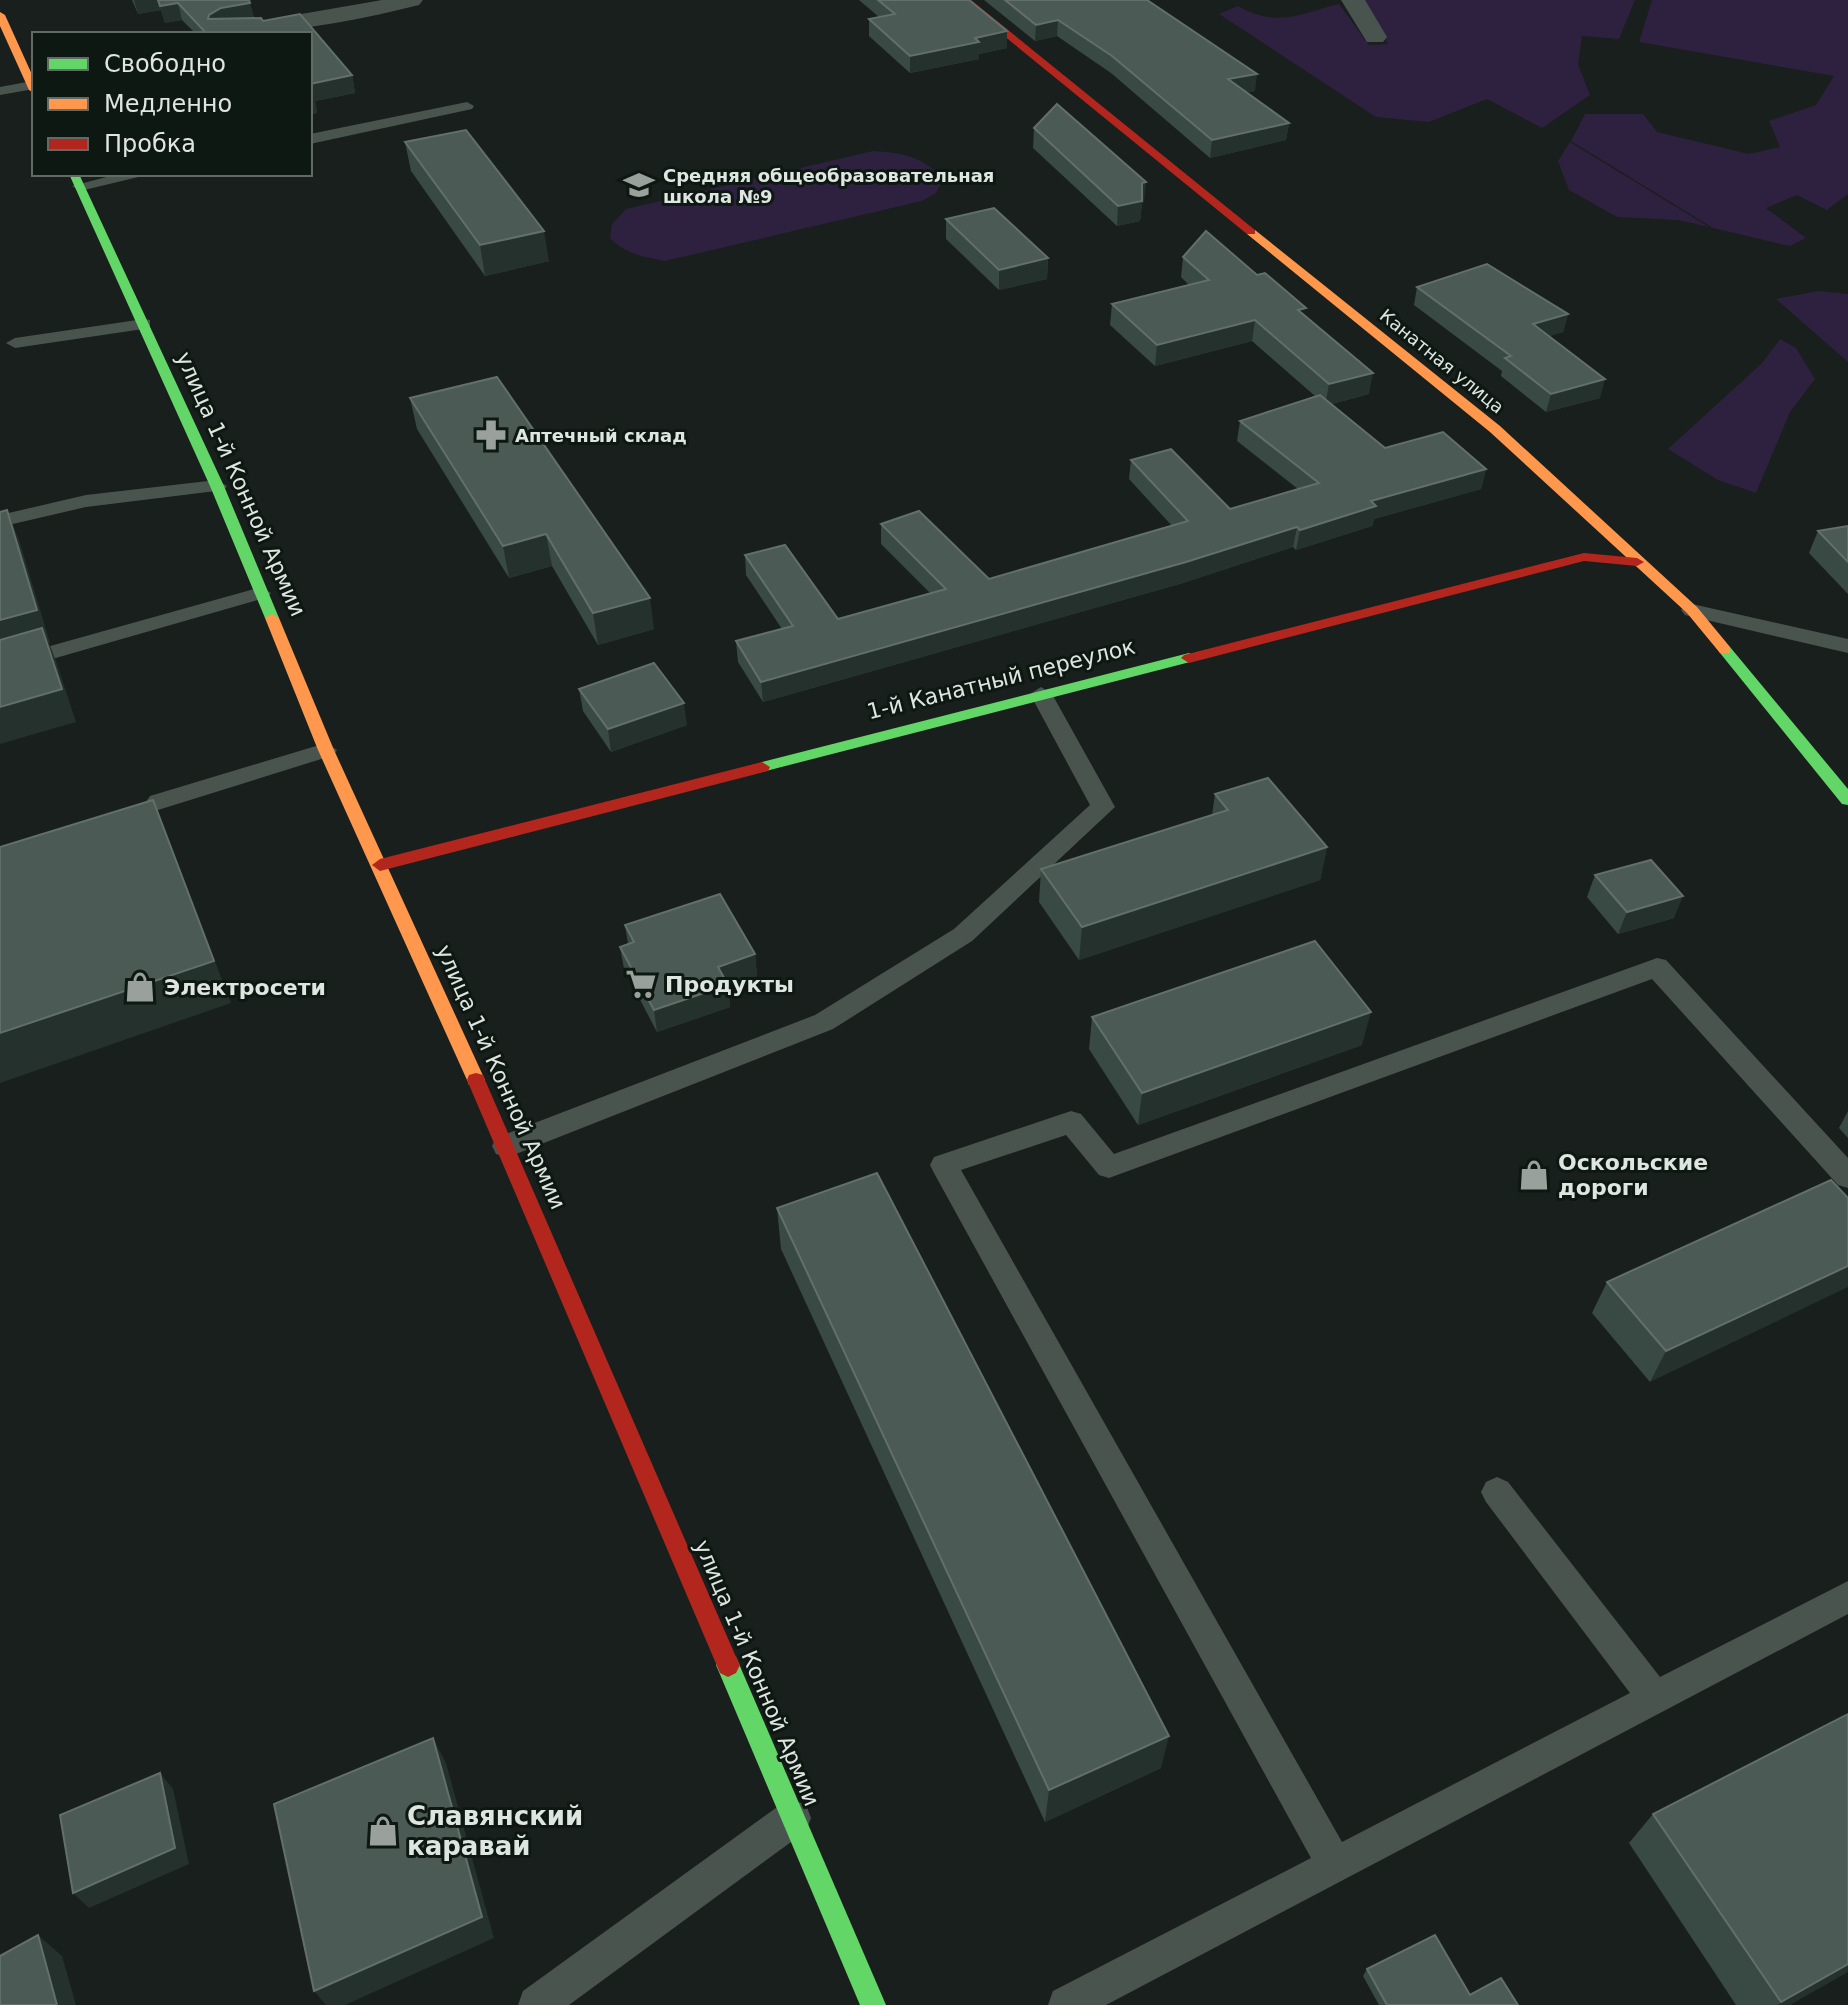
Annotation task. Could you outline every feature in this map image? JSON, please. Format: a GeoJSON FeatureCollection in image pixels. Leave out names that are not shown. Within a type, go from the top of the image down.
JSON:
{"type":"FeatureCollection","features":[{"type":"Feature","properties":{"kind":"street"},"geometry":{"type":"LineString","coordinates":[[240,32],[353,14],[411,0]]}},
{"type":"Feature","properties":{"kind":"street","name":"Канатная улица"},"geometry":{"type":"LineString","coordinates":[[965,0],[1495,429],[1692,610],[1848,800]]}},
{"type":"Feature","properties":{"kind":"street"},"geometry":{"type":"LineString","coordinates":[[1353,0],[1375,37]]}},
{"type":"Feature","properties":{"kind":"street"},"geometry":{"type":"LineString","coordinates":[[0,15],[30,74]]}},
{"type":"Feature","properties":{"kind":"street","name":"улица 1-й Конной Армии"},"geometry":{"type":"LineString","coordinates":[[77,180],[217,486],[326,750],[506,1146],[873,2005]]}},
{"type":"Feature","properties":{"kind":"street","name":"1-й Канатный переулок"},"geometry":{"type":"LineString","coordinates":[[380,865],[1584,557],[1637,562]]}},
{"type":"Feature","properties":{"kind":"lane"},"geometry":{"type":"LineString","coordinates":[[0,91],[30,74]]}},
{"type":"Feature","properties":{"kind":"lane"},"geometry":{"type":"LineString","coordinates":[[312,139],[467,106]]}},
{"type":"Feature","properties":{"kind":"lane"},"geometry":{"type":"LineString","coordinates":[[77,180],[121,176]]}},
{"type":"Feature","properties":{"kind":"lane"},"geometry":{"type":"LineString","coordinates":[[15,343],[144,324]]}},
{"type":"Feature","properties":{"kind":"lane"},"geometry":{"type":"LineString","coordinates":[[0,521],[86,501],[217,486]]}},
{"type":"Feature","properties":{"kind":"lane"},"geometry":{"type":"LineString","coordinates":[[0,667],[261,593]]}},
{"type":"Feature","properties":{"kind":"lane"},"geometry":{"type":"LineString","coordinates":[[1692,610],[1848,646]]}},
{"type":"Feature","properties":{"kind":"lane"},"geometry":{"type":"LineString","coordinates":[[506,1146],[824,1022],[963,935],[1103,807],[1041,694]]}},
{"type":"Feature","properties":{"kind":"lane"},"geometry":{"type":"LineString","coordinates":[[158,802],[326,750]]}},
{"type":"Feature","properties":{"kind":"lane"},"geometry":{"type":"LineString","coordinates":[[1336,1867],[944,1165],[1071,1122],[1109,1167],[1657,967],[1848,1177]]}},
{"type":"Feature","properties":{"kind":"lane"},"geometry":{"type":"LineString","coordinates":[[1497,1492],[1656,1699]]}},
{"type":"Feature","properties":{"kind":"lane"},"geometry":{"type":"LineString","coordinates":[[1067,2005],[1848,1597]]}},
{"type":"Feature","properties":{"kind":"lane"},"geometry":{"type":"LineString","coordinates":[[537,2005],[793,1818]]}},
{"type":"Feature","properties":{"kind":"shaded area"},"geometry":{"type":"Polygon","coordinates":[[[1363,0],[1635,0],[1619,39],[1582,36],[1578,64],[1590,95],[1542,128],[1487,99],[1429,122],[1376,117],[1219,14],[1238,6],[1252,13],[1277,18],[1339,4],[1369,45],[1388,44],[1363,0]]]}},
{"type":"Feature","properties":{"kind":"shaded area"},"geometry":{"type":"Polygon","coordinates":[[[1652,0],[1848,0],[1848,194],[1827,210],[1797,195],[1766,208],[1806,238],[1790,246],[1713,228],[1571,141],[1585,114],[1643,114],[1657,132],[1749,154],[1780,147],[1769,121],[1816,105],[1834,76],[1639,42],[1652,0]]]}},
{"type":"Feature","properties":{"kind":"shaded area"},"geometry":{"type":"Polygon","coordinates":[[[1570,142],[1709,227],[1678,220],[1617,217],[1569,190],[1558,161],[1570,142]]]}},
{"type":"Feature","properties":{"kind":"shaded area"},"geometry":{"type":"Polygon","coordinates":[[[873,151],[903,155],[927,165],[943,179],[936,193],[922,201],[665,261],[628,251],[610,238],[612,224],[626,209],[873,151]]]}},
{"type":"Feature","properties":{"kind":"shaded area"},"geometry":{"type":"Polygon","coordinates":[[[1818,291],[1848,294],[1848,362],[1776,299],[1818,291]]]}},
{"type":"Feature","properties":{"kind":"shaded area"},"geometry":{"type":"Polygon","coordinates":[[[1780,339],[1796,348],[1815,379],[1790,412],[1756,493],[1718,480],[1668,449],[1762,363],[1780,339]]]}},
{"type":"Feature","properties":{"kind":"building"},"geometry":{"type":"Polygon","coordinates":[[[158,0],[249,0],[250,3],[221,8],[209,15],[208,19],[261,18],[263,21],[300,14],[352,75],[312,84],[312,32],[205,32],[178,3],[160,6],[158,0]]]}},
{"type":"Feature","properties":{"kind":"building"},"geometry":{"type":"Polygon","coordinates":[[[878,0],[969,0],[1007,31],[975,38],[979,42],[910,56],[869,19],[895,14],[878,0]]]}},
{"type":"Feature","properties":{"kind":"building"},"geometry":{"type":"Polygon","coordinates":[[[1005,0],[1147,0],[1257,74],[1228,79],[1289,123],[1212,140],[1112,56],[1058,20],[1036,25],[1005,0]]]}},
{"type":"Feature","properties":{"kind":"building"},"geometry":{"type":"Polygon","coordinates":[[[1057,104],[1146,182],[1142,183],[1142,201],[1118,206],[1034,128],[1057,104]]]}},
{"type":"Feature","properties":{"kind":"building"},"geometry":{"type":"Polygon","coordinates":[[[466,130],[544,231],[480,245],[405,142],[466,130]]]}},
{"type":"Feature","properties":{"kind":"building"},"geometry":{"type":"Polygon","coordinates":[[[994,208],[1048,258],[999,270],[946,219],[994,208]]]}},
{"type":"Feature","properties":{"kind":"building"},"geometry":{"type":"Polygon","coordinates":[[[1206,231],[1257,275],[1265,273],[1306,308],[1298,310],[1373,373],[1329,384],[1255,320],[1157,345],[1112,304],[1209,280],[1183,257],[1206,231]]]}},
{"type":"Feature","properties":{"kind":"building"},"geometry":{"type":"Polygon","coordinates":[[[1487,264],[1568,314],[1533,324],[1605,379],[1551,394],[1505,358],[1511,356],[1417,287],[1487,264]]]}},
{"type":"Feature","properties":{"kind":"building"},"geometry":{"type":"Polygon","coordinates":[[[497,377],[650,598],[593,613],[546,534],[503,546],[410,398],[497,377]]]}},
{"type":"Feature","properties":{"kind":"building"},"geometry":{"type":"Polygon","coordinates":[[[1320,395],[1385,448],[1443,432],[1486,469],[1371,501],[1376,506],[1300,530],[1297,527],[1186,562],[761,682],[736,641],[793,626],[745,555],[785,545],[838,619],[946,589],[881,524],[919,511],[989,579],[1188,521],[1131,460],[1171,449],[1230,509],[1319,483],[1240,421],[1320,395]]]}},
{"type":"Feature","properties":{"kind":"building"},"geometry":{"type":"Polygon","coordinates":[[[7,510],[37,610],[0,620],[0,512],[7,510]]]}},
{"type":"Feature","properties":{"kind":"building"},"geometry":{"type":"Polygon","coordinates":[[[1848,526],[1848,562],[1818,531],[1848,526]]]}},
{"type":"Feature","properties":{"kind":"building"},"geometry":{"type":"Polygon","coordinates":[[[42,628],[62,689],[0,707],[0,640],[42,628]]]}},
{"type":"Feature","properties":{"kind":"building"},"geometry":{"type":"Polygon","coordinates":[[[654,663],[684,703],[608,729],[579,689],[654,663]]]}},
{"type":"Feature","properties":{"kind":"building"},"geometry":{"type":"Polygon","coordinates":[[[1268,778],[1327,847],[1082,927],[1041,869],[1228,810],[1215,794],[1268,778]]]}},
{"type":"Feature","properties":{"kind":"building"},"geometry":{"type":"Polygon","coordinates":[[[153,800],[214,961],[0,1033],[0,847],[153,800]]]}},
{"type":"Feature","properties":{"kind":"building"},"geometry":{"type":"Polygon","coordinates":[[[1651,860],[1683,896],[1627,912],[1595,875],[1651,860]]]}},
{"type":"Feature","properties":{"kind":"building"},"geometry":{"type":"Polygon","coordinates":[[[720,894],[755,954],[718,967],[728,985],[654,1010],[620,947],[634,942],[625,925],[720,894]]]}},
{"type":"Feature","properties":{"kind":"building"},"geometry":{"type":"Polygon","coordinates":[[[1315,941],[1371,1012],[1142,1093],[1092,1017],[1315,941]]]}},
{"type":"Feature","properties":{"kind":"building"},"geometry":{"type":"Polygon","coordinates":[[[877,1173],[1169,1736],[1049,1790],[777,1208],[877,1173]]]}},
{"type":"Feature","properties":{"kind":"building"},"geometry":{"type":"Polygon","coordinates":[[[1831,1180],[1848,1198],[1848,1266],[1666,1351],[1607,1282],[1831,1180]]]}},
{"type":"Feature","properties":{"kind":"building"},"geometry":{"type":"Polygon","coordinates":[[[1848,1714],[1848,1964],[1781,2002],[1653,1814],[1848,1714]]]}},
{"type":"Feature","properties":{"kind":"building"},"geometry":{"type":"Polygon","coordinates":[[[433,1738],[482,1917],[314,1991],[274,1804],[433,1738]]]}},
{"type":"Feature","properties":{"kind":"building"},"geometry":{"type":"Polygon","coordinates":[[[160,1773],[175,1848],[73,1893],[60,1815],[160,1773]]]}},
{"type":"Feature","properties":{"kind":"building"},"geometry":{"type":"Polygon","coordinates":[[[38,1935],[57,2005],[0,2005],[0,1956],[38,1935]]]}},
{"type":"Feature","properties":{"kind":"building"},"geometry":{"type":"Polygon","coordinates":[[[1435,1935],[1470,1995],[1501,1978],[1518,2005],[1387,2005],[1367,1969],[1435,1935]]]}},
{"type":"Feature","properties":{"kind":"traffic: fast"},"geometry":{"type":"LineString","coordinates":[[75,176],[217,486],[272,618]]}},
{"type":"Feature","properties":{"kind":"traffic: fast"},"geometry":{"type":"LineString","coordinates":[[1725,650],[1848,800]]}},
{"type":"Feature","properties":{"kind":"traffic: fast"},"geometry":{"type":"LineString","coordinates":[[762,767],[1189,658]]}},
{"type":"Feature","properties":{"kind":"traffic: fast"},"geometry":{"type":"LineString","coordinates":[[728,1665],[873,2005]]}},
{"type":"Feature","properties":{"kind":"traffic: slow"},"geometry":{"type":"LineString","coordinates":[[0,15],[32,86]]}},
{"type":"Feature","properties":{"kind":"traffic: slow"},"geometry":{"type":"LineString","coordinates":[[1251,232],[1495,429],[1692,610],[1725,650]]}},
{"type":"Feature","properties":{"kind":"traffic: slow"},"geometry":{"type":"LineString","coordinates":[[272,618],[326,750],[476,1080]]}},
{"type":"Feature","properties":{"kind":"traffic: jam"},"geometry":{"type":"LineString","coordinates":[[965,0],[1251,232]]}},
{"type":"Feature","properties":{"kind":"traffic: jam"},"geometry":{"type":"LineString","coordinates":[[1189,658],[1584,557],[1637,562]]}},
{"type":"Feature","properties":{"kind":"traffic: jam"},"geometry":{"type":"LineString","coordinates":[[380,865],[762,767]]}},
{"type":"Feature","properties":{"kind":"traffic: jam"},"geometry":{"type":"LineString","coordinates":[[476,1080],[728,1665]]}},
{"type":"Feature","properties":{"kind":"place","name":"Средняя общеобразовательная школа №9"},"geometry":{"type":"Point","coordinates":[639,185]}},
{"type":"Feature","properties":{"kind":"place","name":"Аптечный склад"},"geometry":{"type":"Point","coordinates":[491,435]}},
{"type":"Feature","properties":{"kind":"place","name":"Продукты"},"geometry":{"type":"Point","coordinates":[641,984]}},
{"type":"Feature","properties":{"kind":"place","name":"Электросети"},"geometry":{"type":"Point","coordinates":[140,987]}},
{"type":"Feature","properties":{"kind":"place","name":"Оскольские дороги"},"geometry":{"type":"Point","coordinates":[1534,1175]}},
{"type":"Feature","properties":{"kind":"place","name":"Славянский каравай"},"geometry":{"type":"Point","coordinates":[383,1831]}}]}
